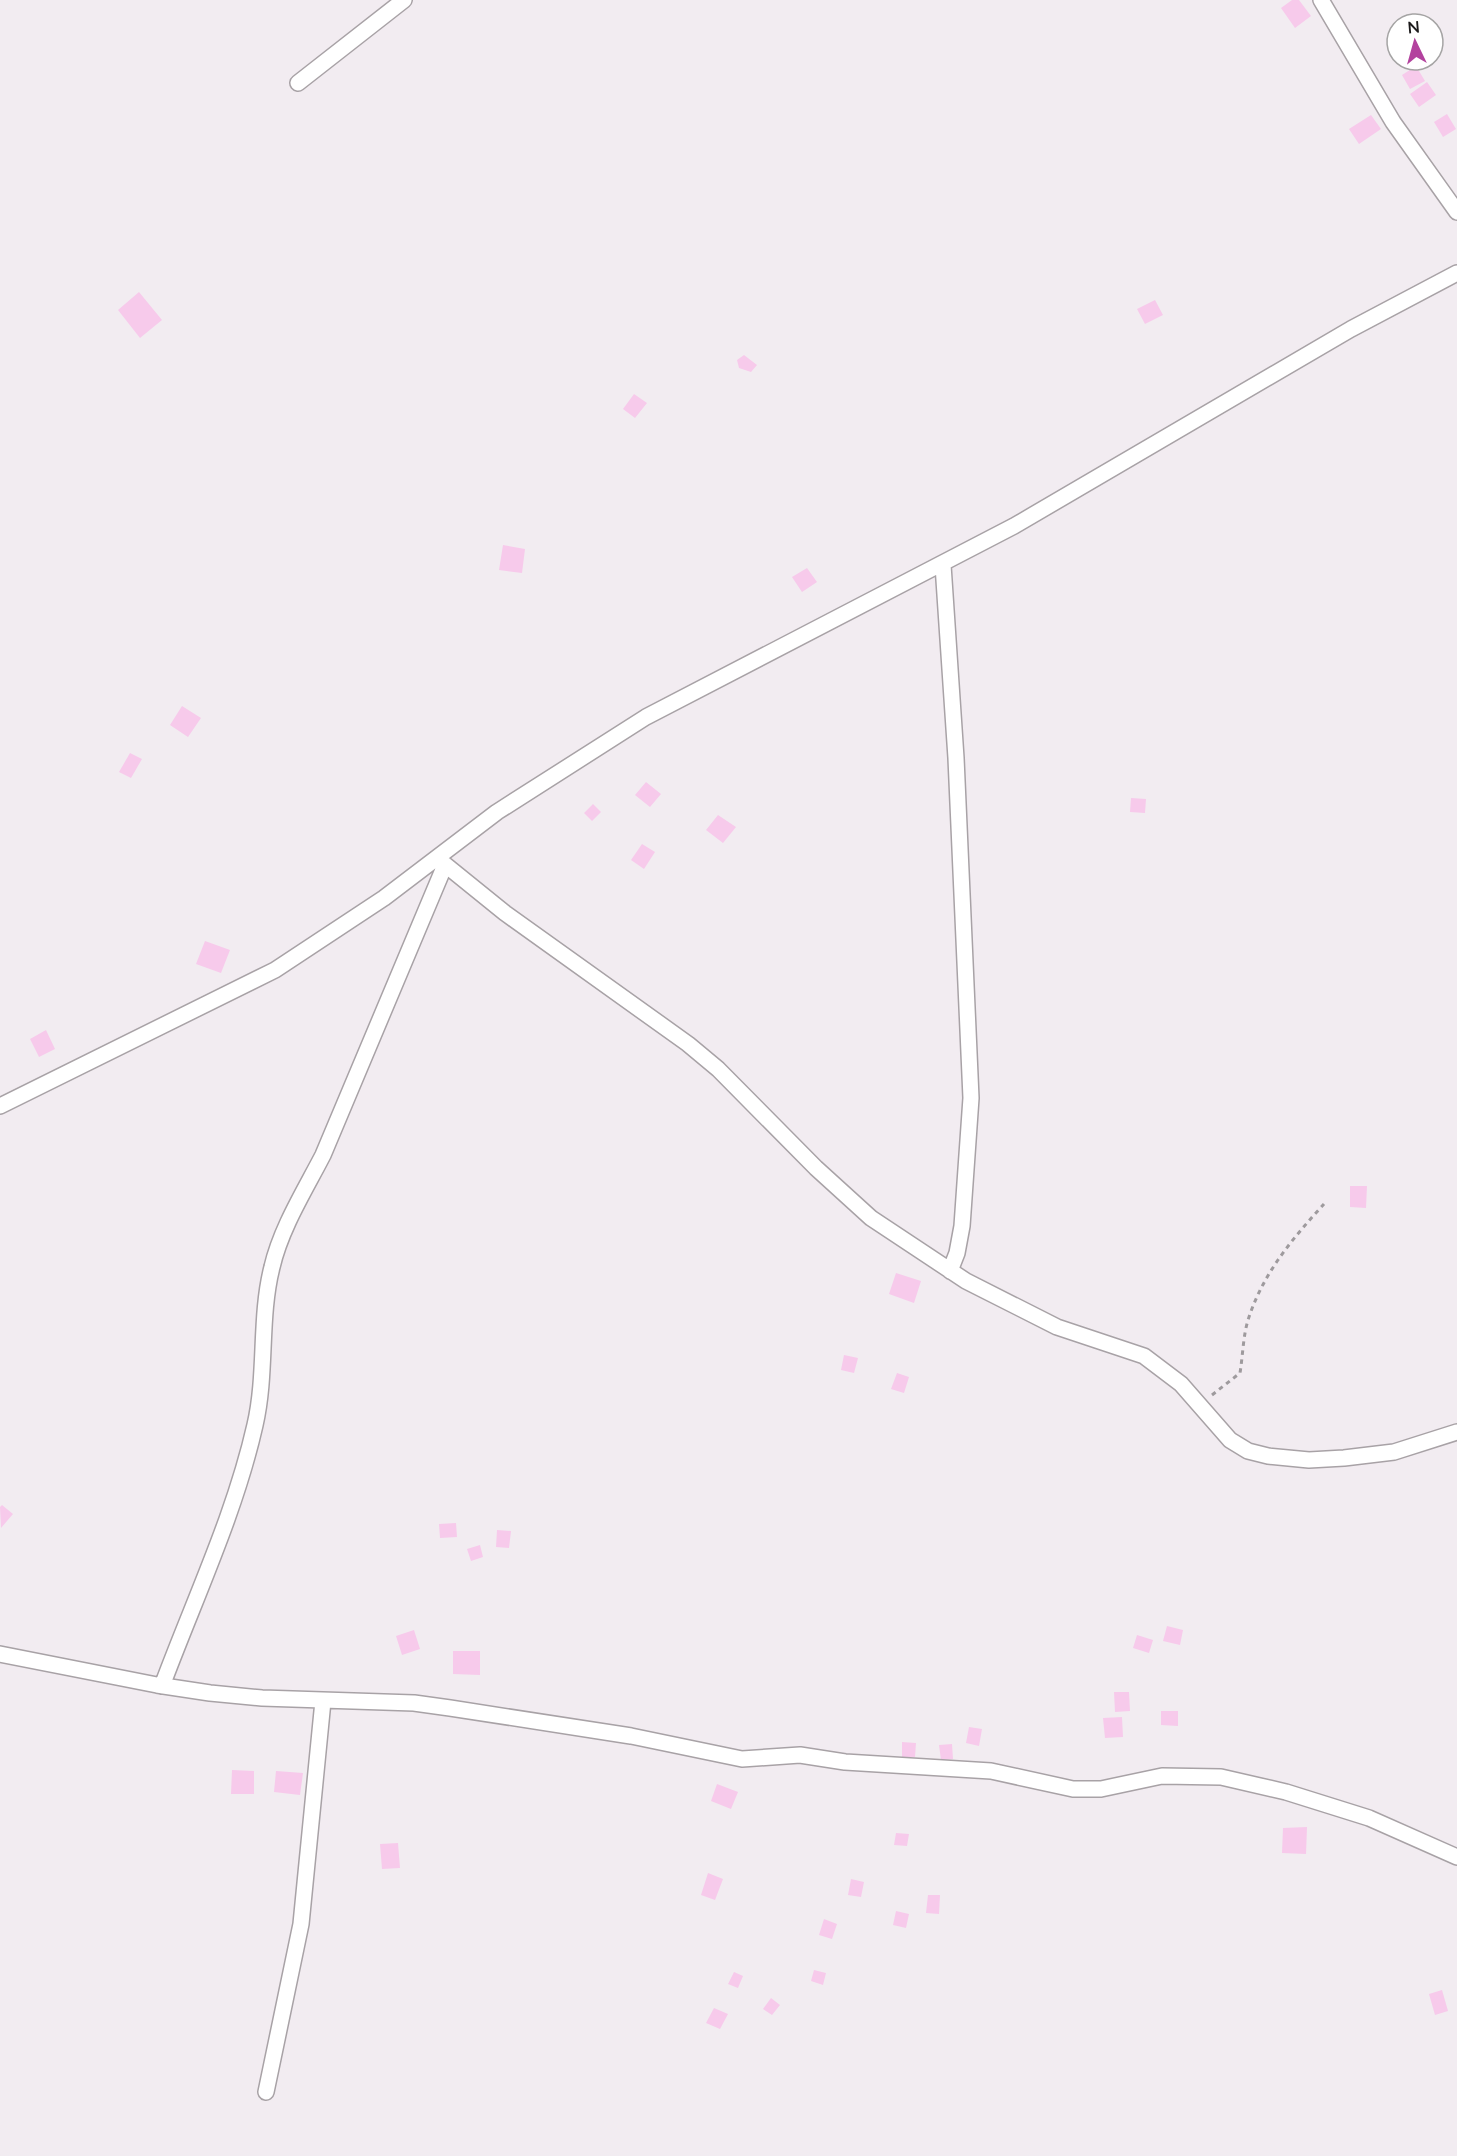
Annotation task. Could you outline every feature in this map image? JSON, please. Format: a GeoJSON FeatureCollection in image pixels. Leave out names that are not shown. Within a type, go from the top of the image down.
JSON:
{"type":"FeatureCollection","features":[{"type":"Feature","properties":{"kind":"street"},"geometry":{"type":"LineString","coordinates":[[298,83],[404,0]]}},
{"type":"Feature","properties":{"kind":"street"},"geometry":{"type":"LineString","coordinates":[[1321,0],[1384,108],[1457,212]]}},
{"type":"Feature","properties":{"kind":"street"},"geometry":{"type":"LineString","coordinates":[[0,1106],[275,970],[441,861],[526,792],[646,717],[741,666],[943,565],[1082,489],[1342,335],[1457,273]]}},
{"type":"Feature","properties":{"kind":"street"},"geometry":{"type":"LineString","coordinates":[[943,565],[957,770],[971,1098],[962,1226],[957,1253],[950,1270]]}},
{"type":"Feature","properties":{"kind":"street"},"geometry":{"type":"LineString","coordinates":[[441,861],[505,913],[688,1044],[718,1069],[816,1168],[871,1218],[950,1270],[1057,1327],[1144,1356],[1181,1384],[1230,1440],[1248,1451],[1268,1456],[1310,1460],[1394,1452],[1457,1432]]}},
{"type":"Feature","properties":{"kind":"street"},"geometry":{"type":"LineString","coordinates":[[162,1686],[232,1503],[250,1447],[260,1400],[267,1294],[272,1266],[300,1199],[323,1155],[441,861]]}},
{"type":"Feature","properties":{"kind":"street"},"geometry":{"type":"LineString","coordinates":[[0,1654],[162,1686],[262,1698],[414,1703],[631,1737],[742,1759],[800,1755],[845,1762],[991,1771],[1072,1789],[1101,1789],[1162,1776],[1221,1777],[1286,1792],[1351,1812],[1401,1831],[1457,1857]]}},
{"type":"Feature","properties":{"kind":"street"},"geometry":{"type":"LineString","coordinates":[[267,2091],[301,1924],[323,1701]]}},
{"type":"Feature","properties":{"kind":"path"},"geometry":{"type":"LineString","coordinates":[[1199,1405],[1240,1373],[1248,1318],[1266,1277],[1292,1240],[1324,1204]]}},
{"type":"Feature","properties":{"kind":"building"},"geometry":{"type":"Polygon","coordinates":[[[1292,0],[1299,0],[1311,16],[1295,28],[1281,8],[1292,0]]]}},
{"type":"Feature","properties":{"kind":"building"},"geometry":{"type":"Polygon","coordinates":[[[1407,72],[1420,72],[1425,81],[1410,89],[1402,75],[1407,72]]]}},
{"type":"Feature","properties":{"kind":"building"},"geometry":{"type":"Polygon","coordinates":[[[1427,82],[1436,95],[1419,107],[1410,94],[1427,82]]]}},
{"type":"Feature","properties":{"kind":"building"},"geometry":{"type":"Polygon","coordinates":[[[1447,114],[1456,129],[1443,137],[1434,122],[1447,114]]]}},
{"type":"Feature","properties":{"kind":"building"},"geometry":{"type":"Polygon","coordinates":[[[1371,115],[1381,129],[1359,144],[1349,129],[1371,115]]]}},
{"type":"Feature","properties":{"kind":"building"},"geometry":{"type":"Polygon","coordinates":[[[139,292],[162,320],[140,338],[118,310],[139,292]]]}},
{"type":"Feature","properties":{"kind":"building"},"geometry":{"type":"Polygon","coordinates":[[[1155,300],[1163,315],[1145,324],[1137,309],[1155,300]]]}},
{"type":"Feature","properties":{"kind":"building"},"geometry":{"type":"Polygon","coordinates":[[[744,355],[757,365],[751,372],[739,368],[737,360],[744,355]]]}},
{"type":"Feature","properties":{"kind":"building"},"geometry":{"type":"Polygon","coordinates":[[[634,394],[647,403],[635,418],[623,409],[634,394]]]}},
{"type":"Feature","properties":{"kind":"building"},"geometry":{"type":"Polygon","coordinates":[[[503,545],[525,549],[522,573],[499,570],[503,545]]]}},
{"type":"Feature","properties":{"kind":"building"},"geometry":{"type":"Polygon","coordinates":[[[807,568],[817,582],[802,592],[792,577],[807,568]]]}},
{"type":"Feature","properties":{"kind":"building"},"geometry":{"type":"Polygon","coordinates":[[[182,706],[201,718],[188,737],[170,725],[182,706]]]}},
{"type":"Feature","properties":{"kind":"building"},"geometry":{"type":"Polygon","coordinates":[[[130,753],[142,759],[131,778],[119,772],[130,753]]]}},
{"type":"Feature","properties":{"kind":"building"},"geometry":{"type":"Polygon","coordinates":[[[646,782],[661,794],[650,807],[635,795],[646,782]]]}},
{"type":"Feature","properties":{"kind":"building"},"geometry":{"type":"Polygon","coordinates":[[[1131,798],[1146,799],[1145,813],[1130,812],[1131,798]]]}},
{"type":"Feature","properties":{"kind":"building"},"geometry":{"type":"Polygon","coordinates":[[[593,804],[601,812],[592,821],[584,813],[593,804]]]}},
{"type":"Feature","properties":{"kind":"building"},"geometry":{"type":"Polygon","coordinates":[[[718,815],[736,827],[723,843],[706,830],[718,815]]]}},
{"type":"Feature","properties":{"kind":"building"},"geometry":{"type":"Polygon","coordinates":[[[642,844],[655,852],[644,869],[631,860],[642,844]]]}},
{"type":"Feature","properties":{"kind":"building"},"geometry":{"type":"Polygon","coordinates":[[[205,941],[230,950],[221,973],[196,964],[205,941]]]}},
{"type":"Feature","properties":{"kind":"building"},"geometry":{"type":"Polygon","coordinates":[[[46,1030],[55,1049],[39,1057],[30,1039],[46,1030]]]}},
{"type":"Feature","properties":{"kind":"building"},"geometry":{"type":"Polygon","coordinates":[[[1350,1186],[1367,1186],[1366,1208],[1350,1207],[1350,1186]]]}},
{"type":"Feature","properties":{"kind":"building"},"geometry":{"type":"Polygon","coordinates":[[[896,1273],[921,1281],[914,1303],[889,1294],[896,1273]]]}},
{"type":"Feature","properties":{"kind":"building"},"geometry":{"type":"Polygon","coordinates":[[[844,1355],[858,1358],[854,1373],[841,1370],[844,1355]]]}},
{"type":"Feature","properties":{"kind":"building"},"geometry":{"type":"Polygon","coordinates":[[[897,1373],[909,1377],[904,1393],[891,1389],[897,1373]]]}},
{"type":"Feature","properties":{"kind":"building"},"geometry":{"type":"Polygon","coordinates":[[[2,1505],[13,1514],[1,1528],[0,1507],[2,1505]]]}},
{"type":"Feature","properties":{"kind":"building"},"geometry":{"type":"Polygon","coordinates":[[[456,1523],[457,1537],[440,1538],[439,1524],[456,1523]]]}},
{"type":"Feature","properties":{"kind":"building"},"geometry":{"type":"Polygon","coordinates":[[[497,1530],[511,1531],[509,1548],[496,1547],[497,1530]]]}},
{"type":"Feature","properties":{"kind":"building"},"geometry":{"type":"Polygon","coordinates":[[[480,1545],[483,1557],[471,1561],[467,1549],[480,1545]]]}},
{"type":"Feature","properties":{"kind":"building"},"geometry":{"type":"Polygon","coordinates":[[[1167,1626],[1183,1630],[1180,1645],[1163,1641],[1167,1626]]]}},
{"type":"Feature","properties":{"kind":"building"},"geometry":{"type":"Polygon","coordinates":[[[414,1630],[420,1649],[402,1655],[396,1636],[414,1630]]]}},
{"type":"Feature","properties":{"kind":"building"},"geometry":{"type":"Polygon","coordinates":[[[1137,1635],[1153,1640],[1149,1653],[1133,1648],[1137,1635]]]}},
{"type":"Feature","properties":{"kind":"building"},"geometry":{"type":"Polygon","coordinates":[[[453,1651],[480,1651],[480,1675],[453,1674],[453,1651]]]}},
{"type":"Feature","properties":{"kind":"building"},"geometry":{"type":"Polygon","coordinates":[[[1114,1692],[1129,1692],[1130,1711],[1115,1712],[1114,1692]]]}},
{"type":"Feature","properties":{"kind":"building"},"geometry":{"type":"Polygon","coordinates":[[[1161,1711],[1178,1711],[1178,1726],[1161,1725],[1161,1711]]]}},
{"type":"Feature","properties":{"kind":"building"},"geometry":{"type":"Polygon","coordinates":[[[1122,1717],[1123,1737],[1105,1738],[1103,1718],[1122,1717]]]}},
{"type":"Feature","properties":{"kind":"building"},"geometry":{"type":"Polygon","coordinates":[[[969,1727],[982,1729],[979,1746],[966,1743],[969,1727]]]}},
{"type":"Feature","properties":{"kind":"building"},"geometry":{"type":"Polygon","coordinates":[[[902,1742],[916,1743],[915,1757],[902,1757],[902,1742]]]}},
{"type":"Feature","properties":{"kind":"building"},"geometry":{"type":"Polygon","coordinates":[[[952,1744],[953,1759],[941,1760],[939,1745],[952,1744]]]}},
{"type":"Feature","properties":{"kind":"building"},"geometry":{"type":"Polygon","coordinates":[[[232,1770],[254,1771],[254,1794],[231,1794],[232,1770]]]}},
{"type":"Feature","properties":{"kind":"building"},"geometry":{"type":"Polygon","coordinates":[[[276,1771],[303,1773],[300,1795],[274,1792],[276,1771]]]}},
{"type":"Feature","properties":{"kind":"building"},"geometry":{"type":"Polygon","coordinates":[[[717,1784],[738,1792],[731,1809],[711,1801],[717,1784]]]}},
{"type":"Feature","properties":{"kind":"building"},"geometry":{"type":"Polygon","coordinates":[[[1307,1827],[1306,1854],[1282,1853],[1283,1828],[1307,1827]]]}},
{"type":"Feature","properties":{"kind":"building"},"geometry":{"type":"Polygon","coordinates":[[[896,1833],[909,1834],[907,1846],[894,1845],[896,1833]]]}},
{"type":"Feature","properties":{"kind":"building"},"geometry":{"type":"Polygon","coordinates":[[[398,1843],[400,1868],[382,1869],[380,1844],[398,1843]]]}},
{"type":"Feature","properties":{"kind":"building"},"geometry":{"type":"Polygon","coordinates":[[[708,1873],[723,1879],[715,1900],[701,1895],[708,1873]]]}},
{"type":"Feature","properties":{"kind":"building"},"geometry":{"type":"Polygon","coordinates":[[[851,1879],[864,1882],[861,1897],[848,1895],[851,1879]]]}},
{"type":"Feature","properties":{"kind":"building"},"geometry":{"type":"Polygon","coordinates":[[[928,1895],[940,1895],[939,1914],[926,1913],[928,1895]]]}},
{"type":"Feature","properties":{"kind":"building"},"geometry":{"type":"Polygon","coordinates":[[[896,1911],[909,1914],[906,1928],[893,1925],[896,1911]]]}},
{"type":"Feature","properties":{"kind":"building"},"geometry":{"type":"Polygon","coordinates":[[[824,1919],[837,1924],[832,1939],[819,1935],[824,1919]]]}},
{"type":"Feature","properties":{"kind":"building"},"geometry":{"type":"Polygon","coordinates":[[[814,1970],[826,1973],[823,1985],[811,1981],[814,1970]]]}},
{"type":"Feature","properties":{"kind":"building"},"geometry":{"type":"Polygon","coordinates":[[[734,1972],[743,1976],[738,1988],[728,1984],[734,1972]]]}},
{"type":"Feature","properties":{"kind":"building"},"geometry":{"type":"Polygon","coordinates":[[[1442,1990],[1448,2011],[1435,2015],[1429,1994],[1442,1990]]]}},
{"type":"Feature","properties":{"kind":"building"},"geometry":{"type":"Polygon","coordinates":[[[771,1998],[780,2005],[772,2015],[763,2009],[771,1998]]]}},
{"type":"Feature","properties":{"kind":"building"},"geometry":{"type":"Polygon","coordinates":[[[714,2008],[728,2014],[720,2029],[706,2023],[714,2008]]]}}]}
